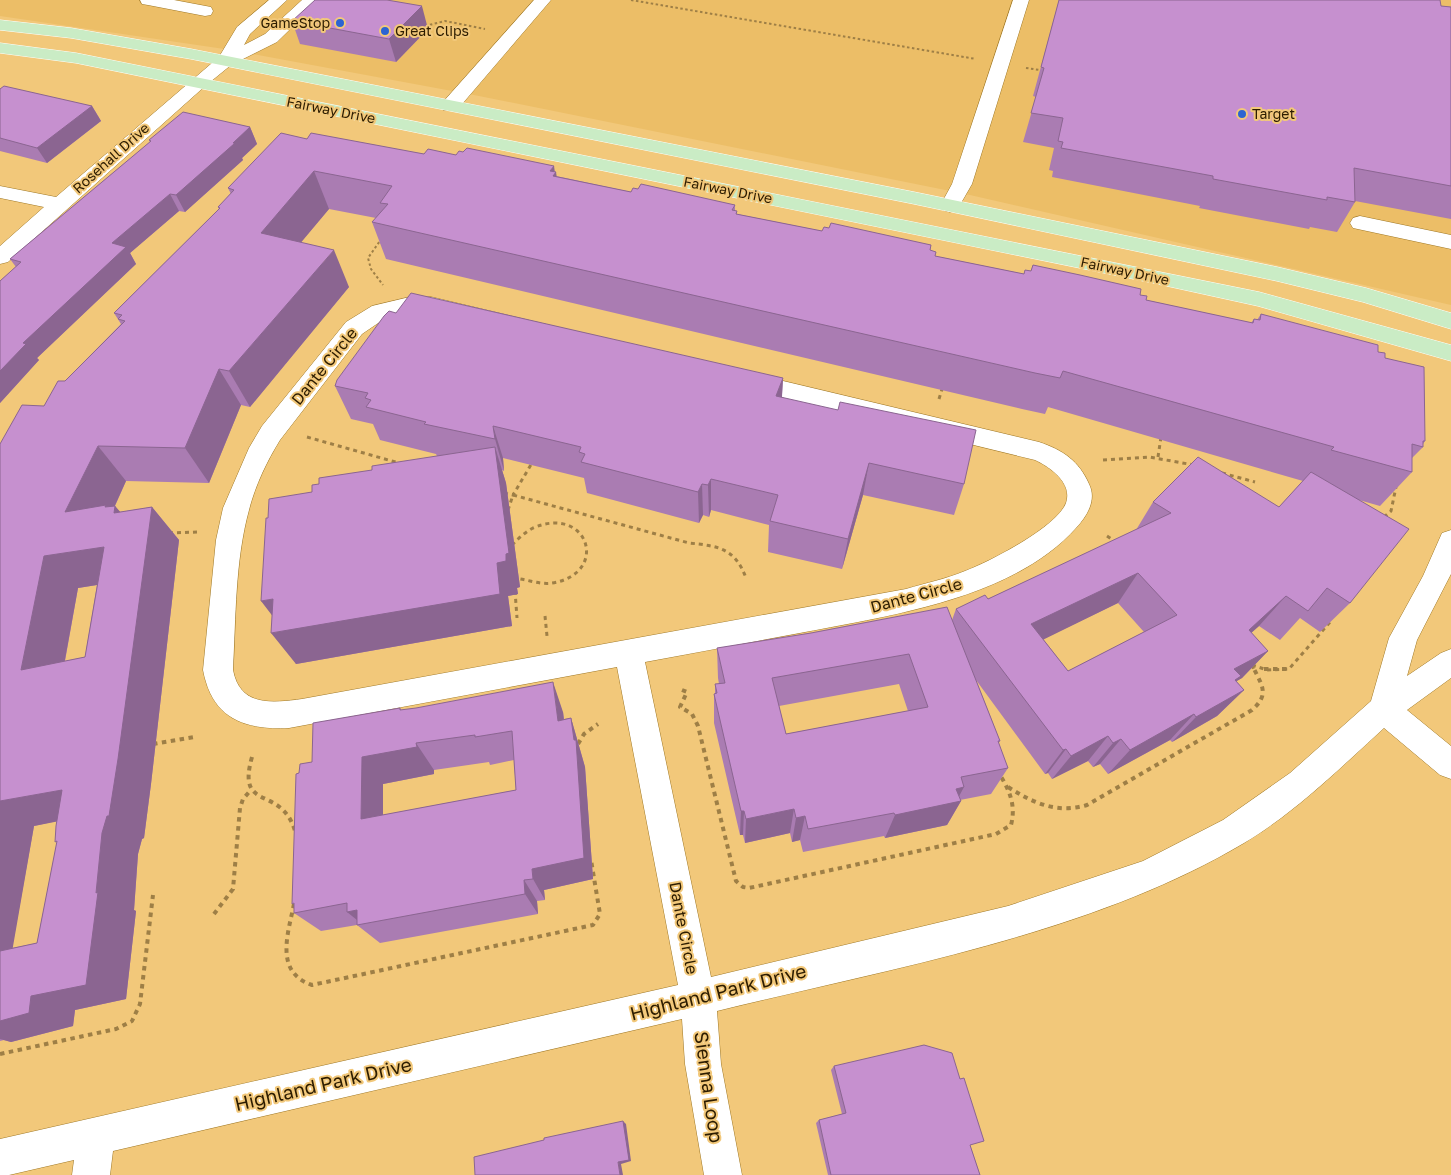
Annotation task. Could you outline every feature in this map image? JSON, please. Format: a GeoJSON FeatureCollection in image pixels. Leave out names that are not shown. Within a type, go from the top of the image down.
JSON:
{"type":"FeatureCollection","features":[{"type":"Feature","properties":{"kind":"main road","name":"Fairway Drive"},"geometry":{"type":"LineString","coordinates":[[0,25],[117,40],[950,206],[1277,274],[1366,295],[1451,321]]}},
{"type":"Feature","properties":{"kind":"main road","name":"Fairway Drive"},"geometry":{"type":"LineString","coordinates":[[0,48],[76,58],[1259,299],[1451,353]]}},
{"type":"Feature","properties":{"kind":"main road"},"geometry":{"type":"LineString","coordinates":[[584,161],[685,168],[911,211],[950,206]]}},
{"type":"Feature","properties":{"kind":"street"},"geometry":{"type":"LineString","coordinates":[[148,0],[204,11]]}},
{"type":"Feature","properties":{"kind":"street"},"geometry":{"type":"LineString","coordinates":[[225,61],[238,43],[243,31],[279,0]]}},
{"type":"Feature","properties":{"kind":"street"},"geometry":{"type":"LineString","coordinates":[[225,61],[271,38],[312,0]]}},
{"type":"Feature","properties":{"kind":"street"},"geometry":{"type":"LineString","coordinates":[[450,106],[543,0]]}},
{"type":"Feature","properties":{"kind":"street"},"geometry":{"type":"LineString","coordinates":[[950,206],[962,184],[1021,0]]}},
{"type":"Feature","properties":{"kind":"street","name":"Rosehall Drive"},"geometry":{"type":"LineString","coordinates":[[0,257],[225,61]]}},
{"type":"Feature","properties":{"kind":"street"},"geometry":{"type":"LineString","coordinates":[[0,192],[59,204]]}},
{"type":"Feature","properties":{"kind":"street"},"geometry":{"type":"LineString","coordinates":[[1360,223],[1451,242]]}},
{"type":"Feature","properties":{"kind":"street","name":"Dante Circle"},"geometry":{"type":"LineString","coordinates":[[414,304],[431,305],[1039,452],[1061,463],[1069,471],[1079,488],[1078,505],[1064,524],[1051,535],[1005,564],[948,590],[896,603],[629,653],[284,716],[258,715],[237,706],[230,698],[218,678],[219,649],[230,540],[236,508],[254,464],[272,433],[354,328],[364,320],[389,308],[414,304]]}},
{"type":"Feature","properties":{"kind":"street"},"geometry":{"type":"LineString","coordinates":[[1451,541],[1435,580],[1403,638],[1384,709],[1451,765]]}},
{"type":"Feature","properties":{"kind":"street","name":"Dante Circle"},"geometry":{"type":"LineString","coordinates":[[629,653],[698,998]]}},
{"type":"Feature","properties":{"kind":"street","name":"Highland Park Drive"},"geometry":{"type":"LineString","coordinates":[[0,1158],[698,998],[1008,923],[1150,875],[1234,831],[1301,783],[1384,709],[1451,662]]}},
{"type":"Feature","properties":{"kind":"street","name":"Sienna Loop"},"geometry":{"type":"LineString","coordinates":[[698,998],[703,1064],[723,1175]]}},
{"type":"Feature","properties":{"kind":"street"},"geometry":{"type":"LineString","coordinates":[[91,1175],[96,1136]]}},
{"type":"Feature","properties":{"kind":"path"},"geometry":{"type":"LineString","coordinates":[[631,0],[1040,70]]}},
{"type":"Feature","properties":{"kind":"path"},"geometry":{"type":"LineString","coordinates":[[420,25],[429,27],[445,22],[488,29]]}},
{"type":"Feature","properties":{"kind":"path"},"geometry":{"type":"LineString","coordinates":[[384,286],[372,269],[368,258],[386,234]]}},
{"type":"Feature","properties":{"kind":"path"},"geometry":{"type":"LineString","coordinates":[[937,405],[944,382]]}},
{"type":"Feature","properties":{"kind":"path"},"geometry":{"type":"LineString","coordinates":[[1158,457],[1162,430]]}},
{"type":"Feature","properties":{"kind":"path"},"geometry":{"type":"LineString","coordinates":[[299,435],[401,464]]}},
{"type":"Feature","properties":{"kind":"path"},"geometry":{"type":"LineString","coordinates":[[1103,460],[1128,456],[1158,457],[1200,466]]}},
{"type":"Feature","properties":{"kind":"path"},"geometry":{"type":"LineString","coordinates":[[508,516],[513,495],[532,462]]}},
{"type":"Feature","properties":{"kind":"path"},"geometry":{"type":"LineString","coordinates":[[1218,472],[1255,482]]}},
{"type":"Feature","properties":{"kind":"path"},"geometry":{"type":"LineString","coordinates":[[1378,518],[1386,517],[1391,511],[1397,484]]}},
{"type":"Feature","properties":{"kind":"path"},"geometry":{"type":"LineString","coordinates":[[504,493],[690,543],[718,547],[736,558],[746,578]]}},
{"type":"Feature","properties":{"kind":"path"},"geometry":{"type":"LineString","coordinates":[[511,546],[533,528],[546,524],[563,524],[581,532],[587,541],[588,549],[583,565],[576,573],[562,581],[544,583],[514,578]]}},
{"type":"Feature","properties":{"kind":"path"},"geometry":{"type":"LineString","coordinates":[[166,533],[201,532]]}},
{"type":"Feature","properties":{"kind":"path"},"geometry":{"type":"LineString","coordinates":[[510,536],[512,554]]}},
{"type":"Feature","properties":{"kind":"path"},"geometry":{"type":"LineString","coordinates":[[1107,536],[1120,544]]}},
{"type":"Feature","properties":{"kind":"path"},"geometry":{"type":"LineString","coordinates":[[513,570],[518,618]]}},
{"type":"Feature","properties":{"kind":"path"},"geometry":{"type":"LineString","coordinates":[[545,616],[547,641]]}},
{"type":"Feature","properties":{"kind":"path"},"geometry":{"type":"LineString","coordinates":[[1252,665],[1273,671],[1290,669],[1335,616]]}},
{"type":"Feature","properties":{"kind":"path"},"geometry":{"type":"LineString","coordinates":[[1005,785],[1025,798],[1047,807],[1073,810],[1088,805],[1252,710],[1261,702],[1264,690],[1252,665],[1246,658]]}},
{"type":"Feature","properties":{"kind":"path"},"geometry":{"type":"LineString","coordinates":[[682,690],[687,692],[680,707],[692,714],[698,726],[736,881],[744,887],[749,888],[865,861],[996,834],[1006,829],[1012,820],[1012,797],[996,770]]}},
{"type":"Feature","properties":{"kind":"path"},"geometry":{"type":"LineString","coordinates":[[574,751],[584,734],[598,724]]}},
{"type":"Feature","properties":{"kind":"path"},"geometry":{"type":"LineString","coordinates":[[146,746],[194,737]]}},
{"type":"Feature","properties":{"kind":"path"},"geometry":{"type":"LineString","coordinates":[[252,757],[246,780],[251,791],[283,807],[292,820],[295,836]]}},
{"type":"Feature","properties":{"kind":"path"},"geometry":{"type":"LineString","coordinates":[[214,914],[218,906],[230,898],[233,889],[240,808],[243,799],[251,791]]}},
{"type":"Feature","properties":{"kind":"path"},"geometry":{"type":"LineString","coordinates":[[296,895],[286,959],[291,975],[298,981],[312,985],[593,926],[600,914],[590,855]]}},
{"type":"Feature","properties":{"kind":"path"},"geometry":{"type":"LineString","coordinates":[[0,1054],[116,1029],[125,1026],[135,1019],[140,1004],[153,895]]}},
{"type":"Feature","properties":{"kind":"shaded area"},"geometry":{"type":"Polygon","coordinates":[[[0,0],[1451,0],[1451,305],[970,195],[479,96],[231,50],[0,16],[0,0]]]}},
{"type":"Feature","properties":{"kind":"building"},"geometry":{"type":"Polygon","coordinates":[[[315,0],[387,0],[422,6],[389,39],[292,21],[315,0]]]}},
{"type":"Feature","properties":{"kind":"building","name":"Target"},"geometry":{"type":"Polygon","coordinates":[[[1059,0],[1440,0],[1441,6],[1451,7],[1451,186],[1354,168],[1355,202],[1327,197],[1327,200],[1213,179],[1213,176],[1061,148],[1063,142],[1058,141],[1063,118],[1031,113],[1044,68],[1041,67],[1059,0]]]}},
{"type":"Feature","properties":{"kind":"building"},"geometry":{"type":"Polygon","coordinates":[[[4,86],[92,106],[37,148],[0,138],[0,89],[4,86]]]}},
{"type":"Feature","properties":{"kind":"building"},"geometry":{"type":"Polygon","coordinates":[[[183,112],[250,127],[233,143],[235,143],[176,195],[170,194],[112,243],[126,247],[23,343],[26,344],[0,371],[0,281],[21,262],[10,259],[183,112]]]}},
{"type":"Feature","properties":{"kind":"building"},"geometry":{"type":"Polygon","coordinates":[[[281,133],[307,139],[311,133],[424,154],[428,149],[456,155],[459,151],[463,152],[467,148],[554,166],[550,171],[556,172],[553,176],[631,192],[633,188],[638,189],[641,184],[735,205],[732,210],[737,211],[736,214],[822,231],[824,227],[829,228],[831,223],[931,245],[930,250],[936,252],[935,256],[1024,274],[1025,270],[1031,271],[1033,265],[1141,289],[1140,295],[1147,296],[1146,300],[1253,323],[1254,319],[1260,320],[1261,314],[1378,345],[1378,352],[1385,353],[1385,358],[1424,367],[1425,441],[1423,441],[1423,447],[1412,444],[1412,472],[1331,450],[1334,447],[1063,371],[1060,378],[1035,373],[372,222],[388,204],[380,203],[392,186],[314,171],[261,233],[334,250],[229,371],[219,369],[185,448],[98,446],[65,512],[106,505],[105,507],[115,506],[114,513],[152,507],[118,759],[109,816],[107,816],[102,833],[96,893],[98,892],[86,985],[31,996],[29,1013],[0,1021],[0,951],[37,943],[57,841],[55,842],[56,826],[62,790],[0,801],[0,444],[22,405],[44,406],[58,381],[65,381],[125,321],[118,319],[122,315],[114,313],[220,208],[218,207],[234,190],[228,188],[281,133]],[[104,547],[44,556],[21,670],[85,657],[104,547]]]}},
{"type":"Feature","properties":{"kind":"building"},"geometry":{"type":"Polygon","coordinates":[[[411,293],[783,378],[776,396],[838,410],[840,402],[976,430],[964,484],[869,463],[848,539],[770,521],[778,495],[711,479],[708,485],[702,484],[698,492],[581,462],[585,454],[579,452],[581,447],[493,426],[495,439],[424,424],[426,422],[366,407],[371,400],[365,398],[368,393],[335,386],[337,380],[384,316],[389,311],[396,313],[411,293]]]}},
{"type":"Feature","properties":{"kind":"building"},"geometry":{"type":"Polygon","coordinates":[[[495,447],[509,553],[506,554],[506,561],[497,563],[500,594],[271,633],[273,599],[261,601],[266,518],[268,518],[269,499],[312,492],[312,485],[319,484],[319,478],[372,470],[372,466],[495,447]]]}},
{"type":"Feature","properties":{"kind":"building"},"geometry":{"type":"Polygon","coordinates":[[[1198,457],[1279,507],[1311,472],[1409,529],[1350,603],[1327,588],[1308,611],[1286,596],[1249,630],[1268,651],[1234,669],[1241,676],[1235,680],[1244,690],[1196,717],[1194,714],[1130,750],[1121,739],[1113,743],[1108,736],[1071,756],[1066,749],[1063,750],[956,609],[985,595],[988,599],[1171,513],[1153,502],[1198,457]],[[1138,573],[1031,624],[1068,671],[1177,615],[1138,573]]]}},
{"type":"Feature","properties":{"kind":"building"},"geometry":{"type":"Polygon","coordinates":[[[947,607],[1000,741],[998,741],[1008,768],[961,777],[964,787],[956,789],[961,801],[895,815],[894,813],[808,829],[805,816],[796,818],[794,809],[746,819],[744,811],[741,811],[714,694],[717,693],[715,684],[725,683],[717,648],[811,633],[947,607]],[[909,654],[772,678],[786,734],[928,707],[909,654]]]}},
{"type":"Feature","properties":{"kind":"building"},"geometry":{"type":"Polygon","coordinates":[[[553,682],[558,721],[571,718],[574,740],[576,740],[584,858],[532,869],[533,879],[524,880],[525,894],[357,925],[357,910],[347,912],[347,903],[294,913],[294,903],[292,904],[296,774],[299,773],[300,764],[312,762],[313,723],[400,708],[400,710],[553,682]],[[512,731],[416,743],[417,747],[362,757],[361,819],[516,790],[512,731]]]}},
{"type":"Feature","properties":{"kind":"building"},"geometry":{"type":"Polygon","coordinates":[[[924,1045],[952,1053],[960,1079],[964,1078],[984,1141],[970,1145],[980,1175],[831,1175],[819,1120],[846,1113],[834,1066],[924,1045]]]}},
{"type":"Feature","properties":{"kind":"building"},"geometry":{"type":"Polygon","coordinates":[[[623,1121],[629,1160],[618,1162],[620,1175],[475,1175],[474,1157],[544,1140],[544,1138],[623,1121]]]}},
{"type":"Feature","properties":{"kind":"place","name":"GameStop"},"geometry":{"type":"Point","coordinates":[340,23]}},
{"type":"Feature","properties":{"kind":"place","name":"Great Clips"},"geometry":{"type":"Point","coordinates":[385,31]}},
{"type":"Feature","properties":{"kind":"place","name":"Target"},"geometry":{"type":"Point","coordinates":[1242,114]}}]}
